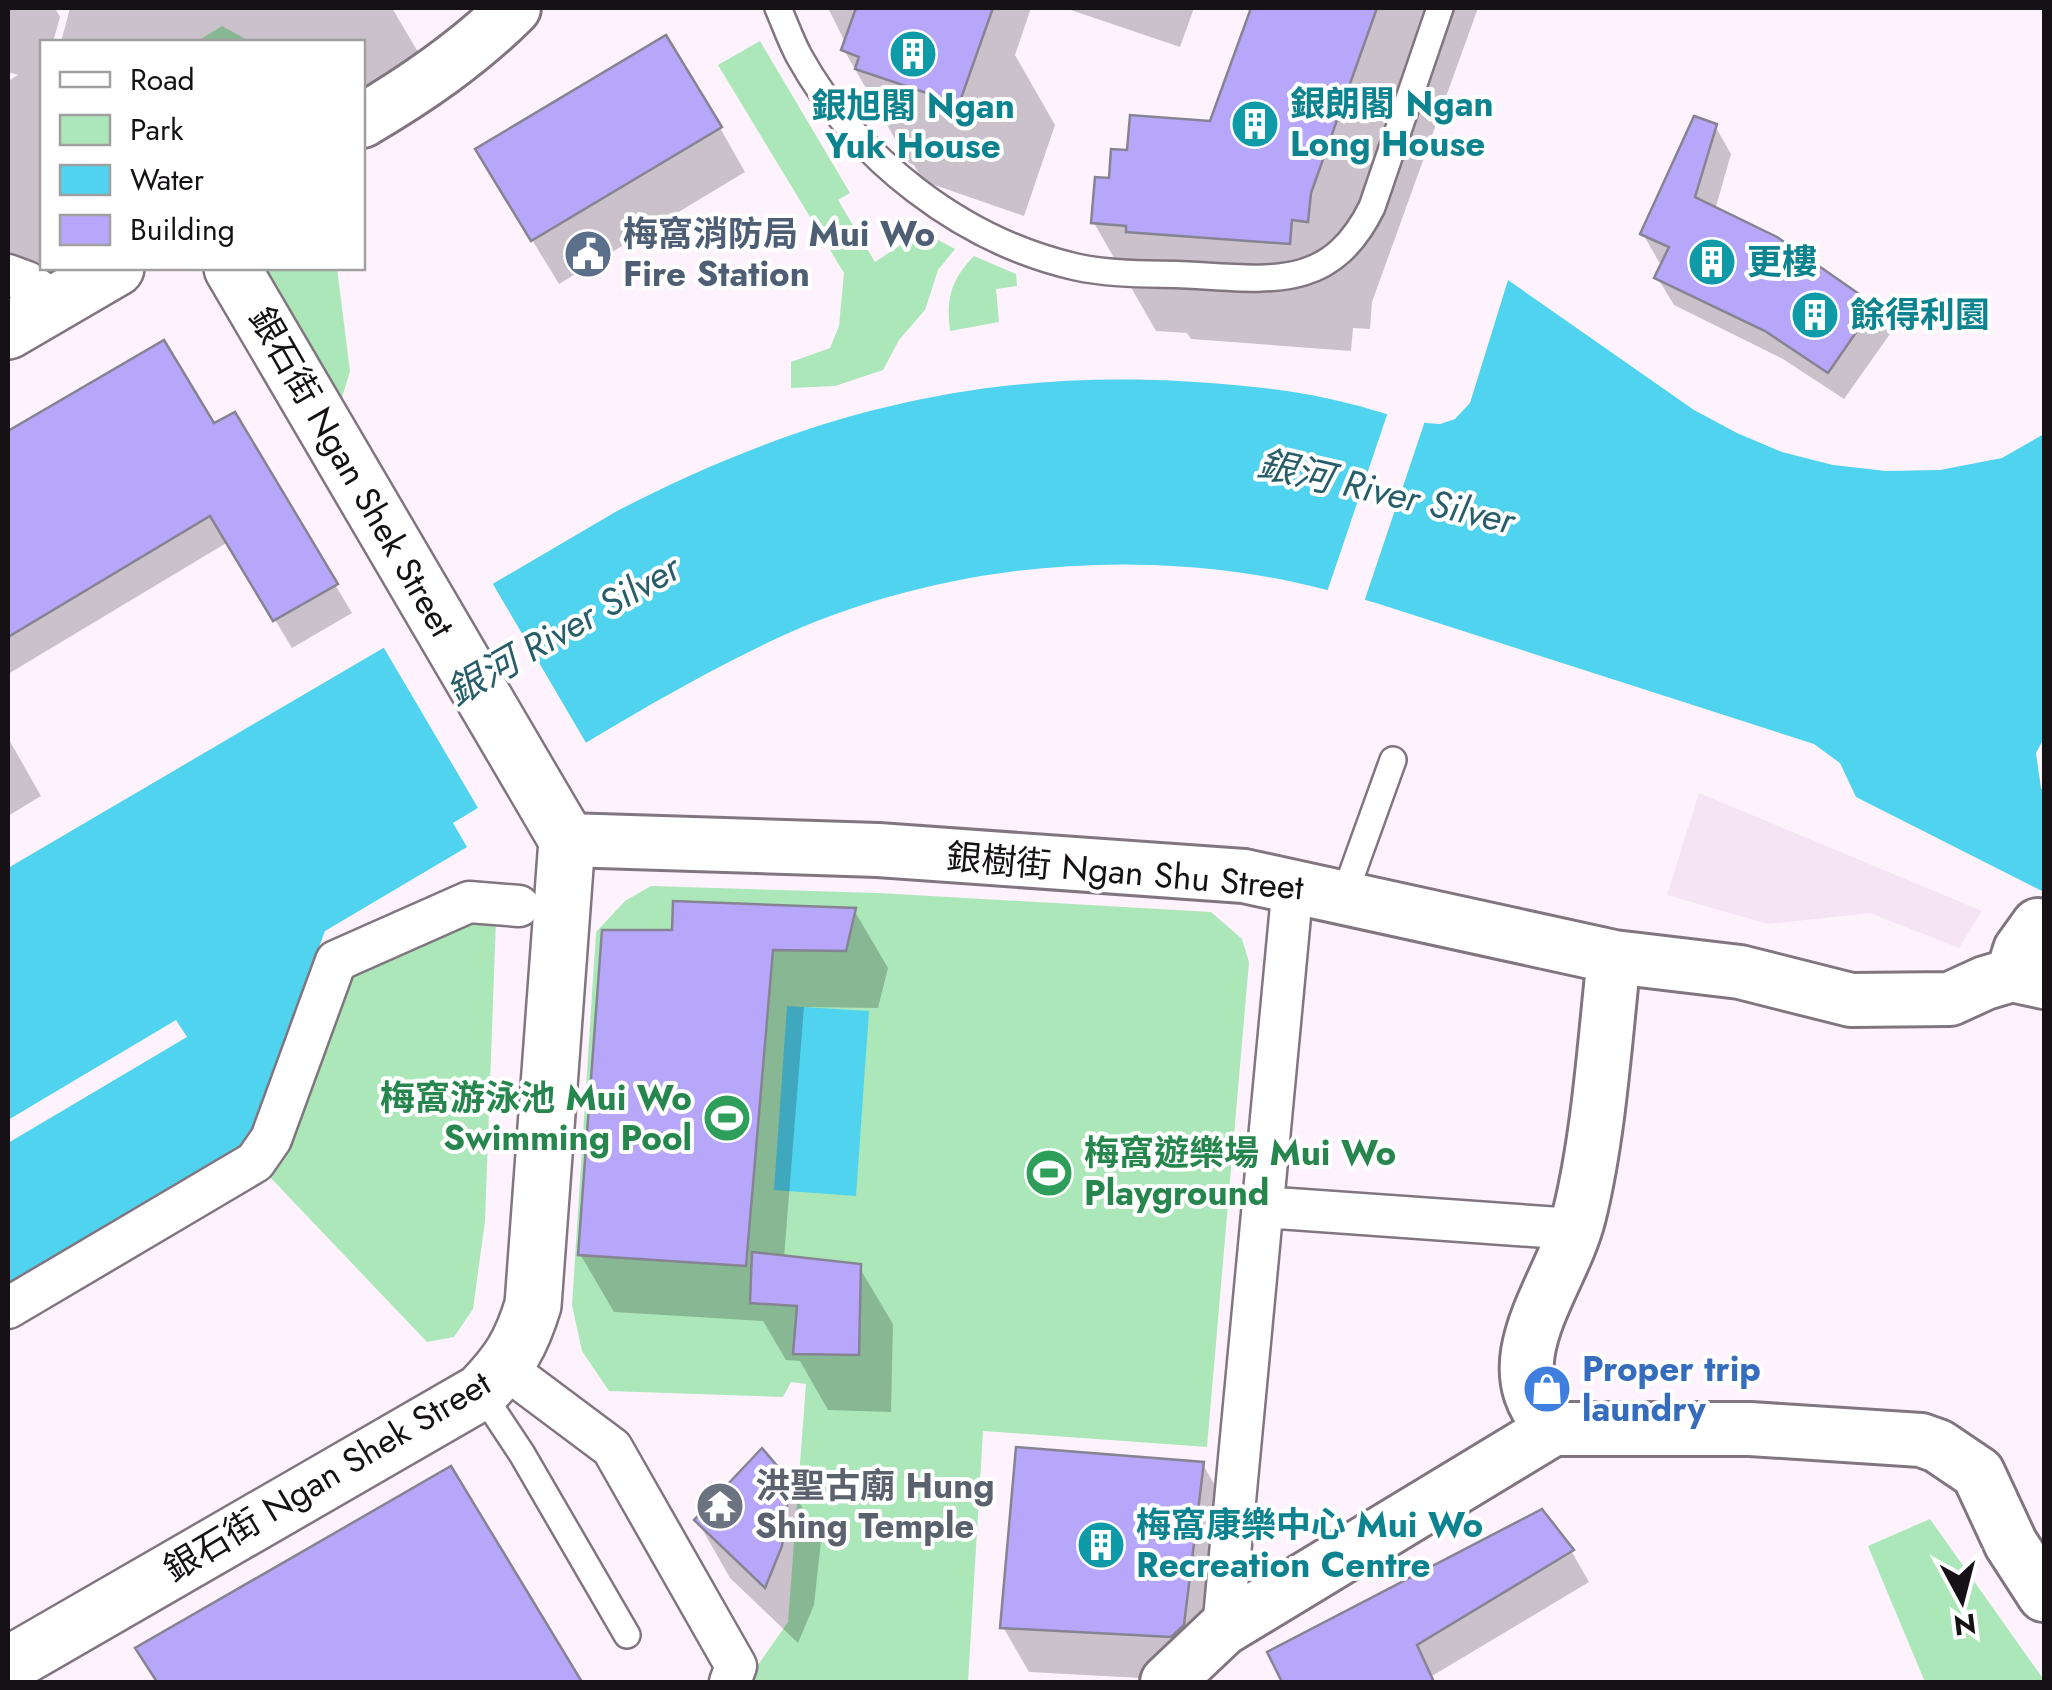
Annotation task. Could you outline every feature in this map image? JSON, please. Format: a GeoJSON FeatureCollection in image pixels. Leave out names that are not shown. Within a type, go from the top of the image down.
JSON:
{"type":"FeatureCollection","features":[{"type":"Feature","properties":{"kind":"street"},"geometry":{"type":"LineString","coordinates":[[365,120],[477,45],[514,8]]}},
{"type":"Feature","properties":{"kind":"street"},"geometry":{"type":"LineString","coordinates":[[8,331],[113,270]]}},
{"type":"Feature","properties":{"kind":"street","name":"銀石街 Ngan Shek Street"},"geometry":{"type":"LineString","coordinates":[[8,1665],[493,1380],[522,1342],[533,1304],[556,821],[233,270]]}},
{"type":"Feature","properties":{"kind":"street"},"geometry":{"type":"LineString","coordinates":[[8,275],[27,282],[56,303]]}},
{"type":"Feature","properties":{"kind":"street","name":"銀樹街 Ngan Shu Street"},"geometry":{"type":"LineString","coordinates":[[556,821],[878,850],[1244,876],[1614,956],[1740,972],[1851,1000],[1950,999],[1985,983],[2028,978]]}},
{"type":"Feature","properties":{"kind":"street"},"geometry":{"type":"LineString","coordinates":[[1223,1630],[1292,884]]}},
{"type":"Feature","properties":{"kind":"street"},"geometry":{"type":"LineString","coordinates":[[8,1308],[255,1162],[271,1139],[336,961],[469,902],[520,906]]}},
{"type":"Feature","properties":{"kind":"street"},"geometry":{"type":"LineString","coordinates":[[2028,978],[2020,950],[2038,925]]}},
{"type":"Feature","properties":{"kind":"street"},"geometry":{"type":"LineString","coordinates":[[1553,1429],[1538,1413],[1526,1385],[1528,1352],[1574,1229],[1596,1110],[1614,956]]}},
{"type":"Feature","properties":{"kind":"street"},"geometry":{"type":"LineString","coordinates":[[1263,1206],[1574,1229]]}},
{"type":"Feature","properties":{"kind":"street"},"geometry":{"type":"LineString","coordinates":[[493,1380],[612,1448],[736,1666],[730,1682]]}},
{"type":"Feature","properties":{"kind":"street"},"geometry":{"type":"LineString","coordinates":[[1167,1682],[1223,1630],[1553,1429],[1750,1429],[1921,1440],[1938,1446],[1978,1473],[2011,1544],[2044,1594]]}},
{"type":"Feature","properties":{"kind":"street","name":"銀石街 Ngan Shek Street"},"geometry":{"type":"LineString","coordinates":[[8,1626],[28,1627],[98,1612]]}},
{"type":"Feature","properties":{"kind":"lane"},"geometry":{"type":"LineString","coordinates":[[778,8],[799,56],[852,131],[920,194],[970,226],[1023,250],[1078,267],[1257,280],[1281,279],[1315,269],[1346,248],[1361,229],[1440,8]]}},
{"type":"Feature","properties":{"kind":"lane"},"geometry":{"type":"LineString","coordinates":[[1344,896],[1393,760]]}},
{"type":"Feature","properties":{"kind":"lane"},"geometry":{"type":"LineString","coordinates":[[493,1380],[522,1454],[627,1635]]}},
{"type":"Feature","properties":{"kind":"shaded area"},"geometry":{"type":"Polygon","coordinates":[[[1699,793],[1982,911],[1959,948],[1870,913],[1768,924],[1667,895],[1699,793]]]}},
{"type":"Feature","properties":{"kind":"green space"},"geometry":{"type":"Polygon","coordinates":[[[222,26],[247,40],[199,40],[222,26]]]}},
{"type":"Feature","properties":{"kind":"green space"},"geometry":{"type":"Polygon","coordinates":[[[760,41],[850,193],[838,200],[875,262],[922,231],[955,249],[938,270],[925,310],[899,340],[883,370],[835,386],[791,388],[791,362],[830,348],[839,326],[844,273],[718,65],[760,41]]]}},
{"type":"Feature","properties":{"kind":"green space"},"geometry":{"type":"Polygon","coordinates":[[[974,256],[1016,274],[1017,286],[996,289],[999,322],[950,331],[952,290],[974,256]]]}},
{"type":"Feature","properties":{"kind":"green space"},"geometry":{"type":"Polygon","coordinates":[[[220,270],[337,270],[350,371],[340,404],[220,270]]]}},
{"type":"Feature","properties":{"kind":"green space","name":"梅窩遊樂場 Mui Wo Playground"},"geometry":{"type":"Polygon","coordinates":[[[651,886],[878,893],[1211,912],[1242,939],[1249,962],[1207,1447],[983,1431],[968,1682],[746,1682],[788,1622],[806,1384],[791,1382],[783,1397],[609,1391],[582,1351],[572,1305],[596,932],[625,901],[651,886]]]}},
{"type":"Feature","properties":{"kind":"green space"},"geometry":{"type":"Polygon","coordinates":[[[451,918],[496,920],[485,1221],[473,1309],[454,1337],[427,1342],[267,1174],[339,970],[451,918]]]}},
{"type":"Feature","properties":{"kind":"green space"},"geometry":{"type":"Polygon","coordinates":[[[1930,1519],[2044,1682],[1925,1682],[1868,1546],[1930,1519]]]}},
{"type":"Feature","properties":{"kind":"water","name":"銀河 River Silver"},"geometry":{"type":"Polygon","coordinates":[[[1508,280],[1694,410],[1782,452],[1833,465],[1886,471],[1940,470],[2002,458],[2044,434],[2044,738],[2036,753],[2044,792],[2044,892],[1856,797],[1840,763],[1814,744],[1376,603],[1243,573],[1123,564],[1001,573],[941,584],[825,618],[728,662],[453,823],[467,847],[325,931],[245,1146],[8,1286],[8,868],[617,511],[772,442],[848,417],[925,398],[1004,386],[1084,380],[1167,380],[1266,388],[1440,424],[1455,419],[1470,403],[1508,280]]]}},
{"type":"Feature","properties":{"kind":"water"},"geometry":{"type":"Polygon","coordinates":[[[787,1006],[869,1011],[856,1196],[774,1190],[787,1006]]]}},
{"type":"Feature","properties":{"kind":"pier"},"geometry":{"type":"Polygon","coordinates":[[[1389,409],[1426,418],[1363,605],[1326,595],[1389,409]]]}},
{"type":"Feature","properties":{"kind":"pier"},"geometry":{"type":"Polygon","coordinates":[[[490,579],[589,748],[481,813],[381,643],[490,579]]]}},
{"type":"Feature","properties":{"kind":"pier"},"geometry":{"type":"Polygon","coordinates":[[[176,1020],[187,1037],[8,1143],[8,1120],[176,1020]]]}},
{"type":"Feature","properties":{"kind":"building","name":"銀旭閣 Ngan Yuk House"},"geometry":{"type":"Polygon","coordinates":[[[856,8],[993,8],[959,104],[855,69],[859,57],[841,50],[856,8]]]}},
{"type":"Feature","properties":{"kind":"building","name":"銀朗閣 Ngan Long House"},"geometry":{"type":"Polygon","coordinates":[[[1251,8],[1377,8],[1311,193],[1308,222],[1292,220],[1290,244],[1126,232],[1126,226],[1091,223],[1095,177],[1109,178],[1111,149],[1127,150],[1130,115],[1210,121],[1251,8]]]}},
{"type":"Feature","properties":{"kind":"building"},"geometry":{"type":"Polygon","coordinates":[[[666,35],[722,127],[531,241],[475,149],[666,35]]]}},
{"type":"Feature","properties":{"kind":"building"},"geometry":{"type":"Polygon","coordinates":[[[1694,116],[1717,124],[1695,197],[1777,237],[1875,305],[1828,373],[1765,331],[1654,278],[1669,247],[1640,234],[1694,116]]]}},
{"type":"Feature","properties":{"kind":"building"},"geometry":{"type":"Polygon","coordinates":[[[164,340],[214,423],[235,412],[338,584],[273,621],[210,516],[8,637],[8,431],[164,340]]]}},
{"type":"Feature","properties":{"kind":"building"},"geometry":{"type":"Polygon","coordinates":[[[673,901],[856,908],[846,951],[773,950],[746,1266],[578,1255],[602,930],[672,930],[673,901]]]}},
{"type":"Feature","properties":{"kind":"building"},"geometry":{"type":"Polygon","coordinates":[[[752,1252],[861,1264],[859,1355],[793,1354],[797,1306],[750,1303],[752,1252]]]}},
{"type":"Feature","properties":{"kind":"building","name":"梅窩康樂中心 Mui Wo Recreation Centre"},"geometry":{"type":"Polygon","coordinates":[[[1016,1447],[1204,1462],[1184,1625],[1171,1637],[1000,1628],[1016,1447]]]}},
{"type":"Feature","properties":{"kind":"building"},"geometry":{"type":"Polygon","coordinates":[[[762,1448],[790,1481],[782,1546],[765,1588],[694,1520],[762,1448]]]}},
{"type":"Feature","properties":{"kind":"building"},"geometry":{"type":"Polygon","coordinates":[[[451,1466],[582,1682],[157,1682],[135,1648],[451,1466]]]}},
{"type":"Feature","properties":{"kind":"building"},"geometry":{"type":"Polygon","coordinates":[[[1542,1509],[1574,1550],[1417,1645],[1434,1682],[1282,1682],[1267,1652],[1542,1509]]]}},
{"type":"Feature","properties":{"kind":"place","name":"銀旭閣 Ngan Yuk House"},"geometry":{"type":"Point","coordinates":[913,54]}},
{"type":"Feature","properties":{"kind":"place","name":"銀朗閣 Ngan Long House"},"geometry":{"type":"Point","coordinates":[1255,124]}},
{"type":"Feature","properties":{"kind":"place","name":"梅窩消防局 Mui Wo Fire Station"},"geometry":{"type":"Point","coordinates":[588,254]}},
{"type":"Feature","properties":{"kind":"place","name":"更樓"},"geometry":{"type":"Point","coordinates":[1712,262]}},
{"type":"Feature","properties":{"kind":"place","name":"餘得利園"},"geometry":{"type":"Point","coordinates":[1815,315]}},
{"type":"Feature","properties":{"kind":"place","name":"梅窩游泳池 Mui Wo Swimming Pool"},"geometry":{"type":"Point","coordinates":[727,1118]}},
{"type":"Feature","properties":{"kind":"place","name":"梅窩遊樂場 Mui Wo Playground"},"geometry":{"type":"Point","coordinates":[1049,1173]}},
{"type":"Feature","properties":{"kind":"place","name":"Proper trip laundry"},"geometry":{"type":"Point","coordinates":[1547,1389]}},
{"type":"Feature","properties":{"kind":"place","name":"洪聖古廟 Hung Shing Temple"},"geometry":{"type":"Point","coordinates":[720,1506]}},
{"type":"Feature","properties":{"kind":"place","name":"梅窩康樂中心 Mui Wo Recreation Centre"},"geometry":{"type":"Point","coordinates":[1101,1545]}}]}
